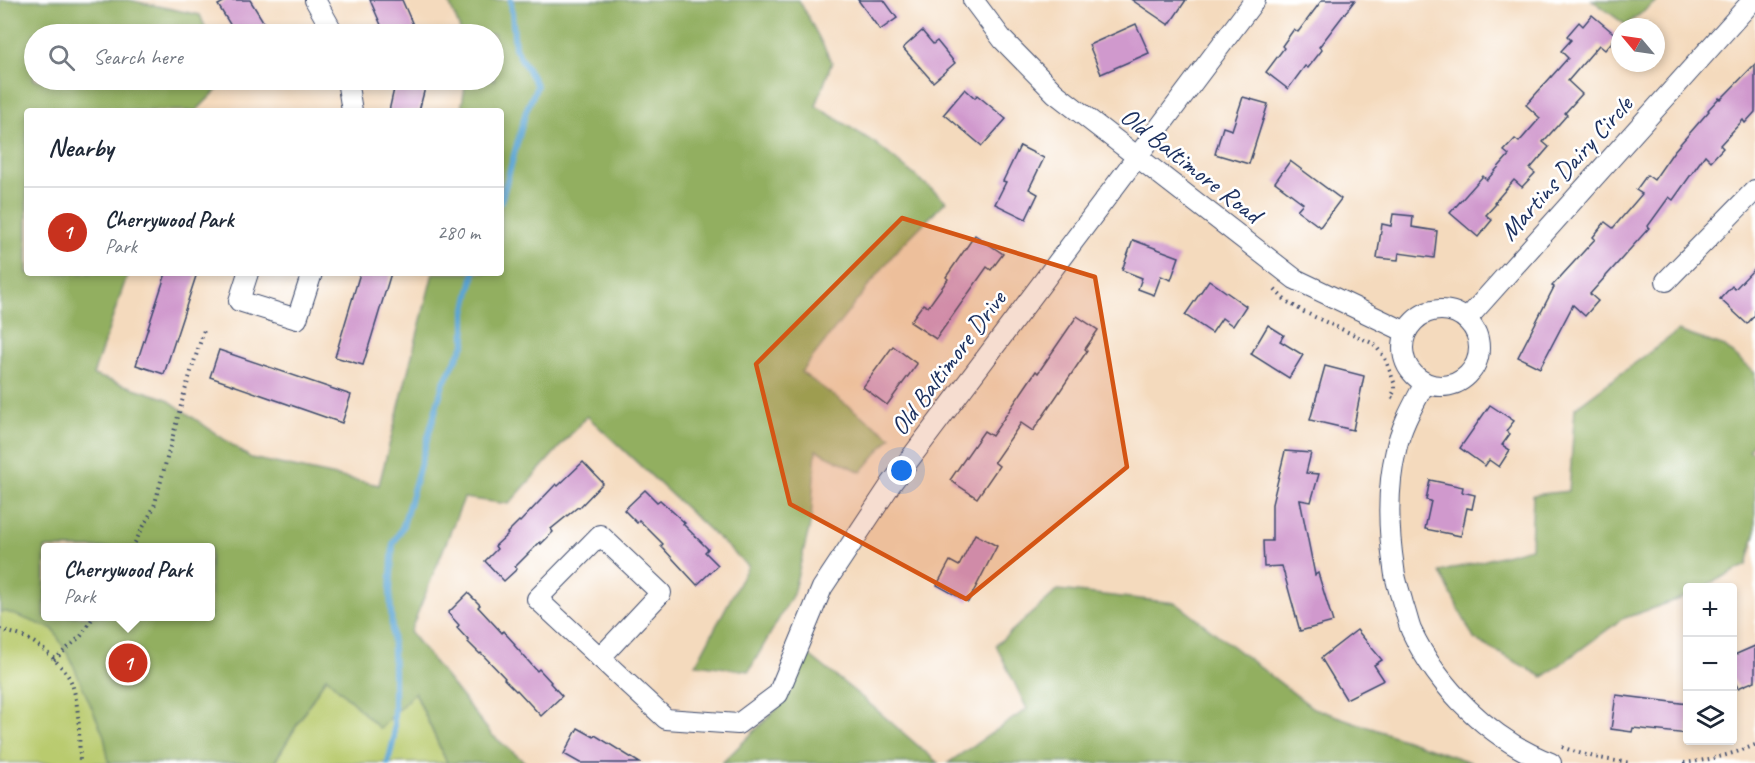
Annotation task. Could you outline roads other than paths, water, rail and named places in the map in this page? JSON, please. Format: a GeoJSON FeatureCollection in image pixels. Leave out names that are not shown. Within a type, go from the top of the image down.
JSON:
{"type":"FeatureCollection","features":[{"type":"Feature","properties":{"kind":"street"},"geometry":{"type":"LineString","coordinates":[[315,0],[328,24]]}},
{"type":"Feature","properties":{"kind":"street","name":"Old Baltimore Road"},"geometry":{"type":"LineString","coordinates":[[973,0],[1003,40],[1055,93],[1294,279],[1406,332]]}},
{"type":"Feature","properties":{"kind":"street","name":"Old Baltimore Drive"},"geometry":{"type":"LineString","coordinates":[[600,658],[661,593],[600,535],[537,599],[600,658],[666,719],[738,724],[778,694],[822,588],[891,484],[1255,0]]}},
{"type":"Feature","properties":{"kind":"street","name":"Martins Dairy Circle"},"geometry":{"type":"LineString","coordinates":[[1467,319],[1753,0]]}},
{"type":"Feature","properties":{"kind":"street"},"geometry":{"type":"LineString","coordinates":[[349,90],[352,108]]}},
{"type":"Feature","properties":{"kind":"street"},"geometry":{"type":"LineString","coordinates":[[1666,281],[1755,190]]}},
{"type":"Feature","properties":{"kind":"street"},"geometry":{"type":"LineString","coordinates":[[247,276],[239,301],[297,320],[311,276]]}},
{"type":"Feature","properties":{"kind":"street"},"geometry":{"type":"LineString","coordinates":[[1434,310],[1451,310],[1467,319],[1476,331],[1479,344],[1478,359],[1470,373],[1456,383],[1440,386],[1425,383],[1413,374],[1405,360],[1403,345],[1406,332],[1417,318],[1434,310]]}},
{"type":"Feature","properties":{"kind":"street"},"geometry":{"type":"LineString","coordinates":[[1425,383],[1396,449],[1389,508],[1394,570],[1410,628],[1434,671],[1490,729],[1536,757],[1555,755]]}},
{"type":"Feature","properties":{"kind":"waterway"},"geometry":{"type":"LineString","coordinates":[[504,191],[526,111],[537,86],[515,48],[511,0]]}},
{"type":"Feature","properties":{"kind":"waterway"},"geometry":{"type":"LineString","coordinates":[[388,763],[394,738],[394,670],[390,591],[393,544],[403,526],[443,384],[465,343],[465,313],[473,276]]}},
{"type":"Feature","properties":{"kind":"place","name":"Cherrywood Park"},"geometry":{"type":"Point","coordinates":[128,663]}}]}
